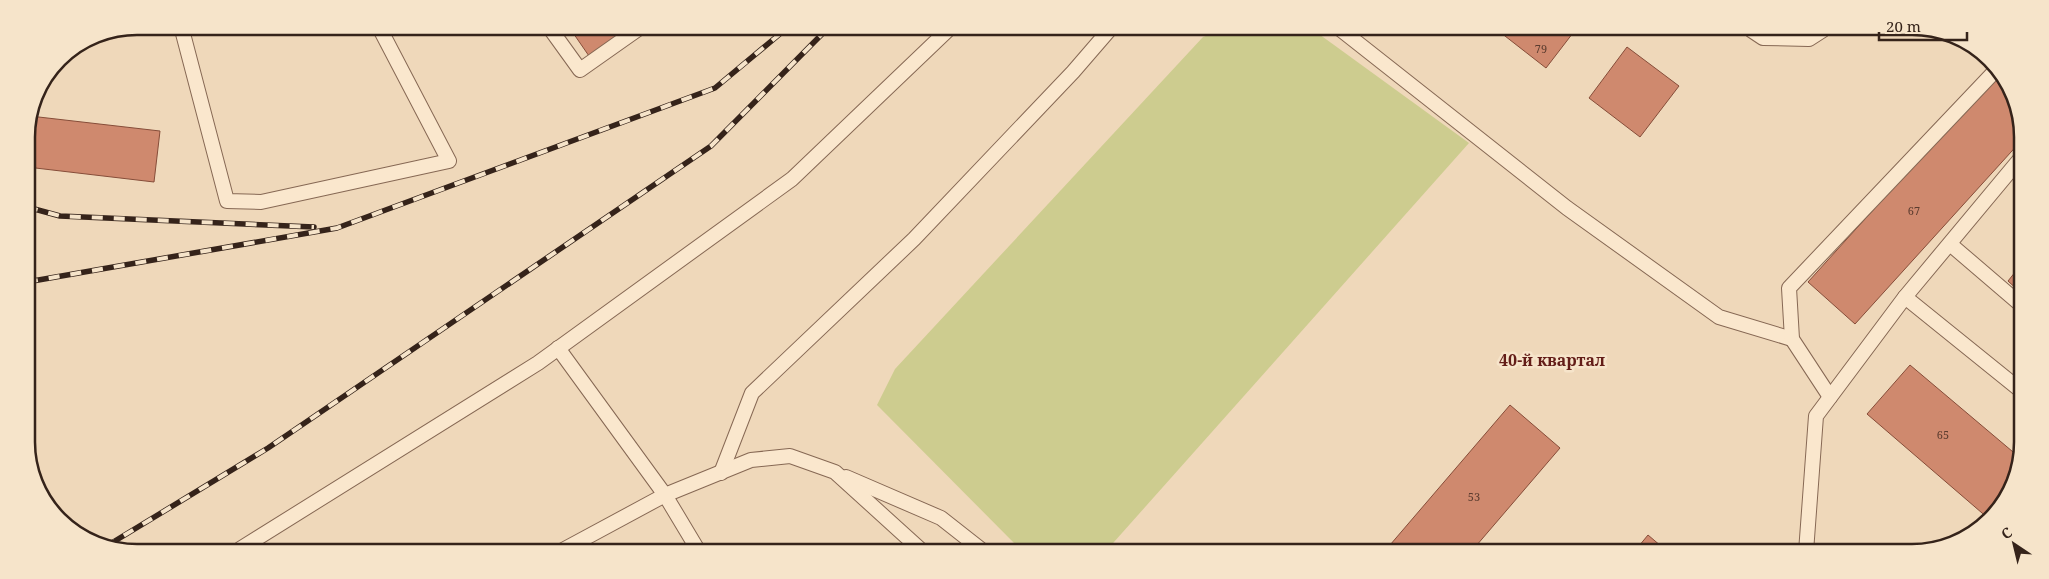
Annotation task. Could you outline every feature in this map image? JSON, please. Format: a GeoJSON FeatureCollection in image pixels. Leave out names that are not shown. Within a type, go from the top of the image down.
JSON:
{"type":"FeatureCollection","features":[{"type":"Feature","properties":{"kind":"lane"},"geometry":{"type":"LineString","coordinates":[[182,35],[227,202],[262,202],[449,161],[383,35]]}},
{"type":"Feature","properties":{"kind":"lane"},"geometry":{"type":"LineString","coordinates":[[554,35],[580,70],[630,35]]}},
{"type":"Feature","properties":{"kind":"lane"},"geometry":{"type":"LineString","coordinates":[[248,544],[538,363],[792,179],[943,35]]}},
{"type":"Feature","properties":{"kind":"lane"},"geometry":{"type":"LineString","coordinates":[[721,473],[752,393],[914,239],[1073,72],[1105,35]]}},
{"type":"Feature","properties":{"kind":"lane"},"geometry":{"type":"LineString","coordinates":[[1348,35],[1567,208],[1719,317],[1792,338]]}},
{"type":"Feature","properties":{"kind":"lane"},"geometry":{"type":"LineString","coordinates":[[1758,35],[1763,38],[1809,38],[1814,35]]}},
{"type":"Feature","properties":{"kind":"lane"},"geometry":{"type":"LineString","coordinates":[[1830,397],[1792,338],[1789,288],[1992,74]]}},
{"type":"Feature","properties":{"kind":"lane"},"geometry":{"type":"LineString","coordinates":[[1807,544],[1816,416],[1906,297],[2014,167]]}},
{"type":"Feature","properties":{"kind":"lane"},"geometry":{"type":"LineString","coordinates":[[1950,244],[2014,299]]}},
{"type":"Feature","properties":{"kind":"lane"},"geometry":{"type":"LineString","coordinates":[[1906,297],[2014,385]]}},
{"type":"Feature","properties":{"kind":"lane"},"geometry":{"type":"LineString","coordinates":[[558,348],[665,495],[694,544]]}},
{"type":"Feature","properties":{"kind":"lane"},"geometry":{"type":"LineString","coordinates":[[574,544],[665,495],[751,460],[790,456],[835,472],[941,518],[974,544]]}},
{"type":"Feature","properties":{"kind":"lane"},"geometry":{"type":"LineString","coordinates":[[835,472],[914,544]]}},
{"type":"Feature","properties":{"kind":"shaded area"},"geometry":{"type":"Polygon","coordinates":[[[1209,35],[1320,35],[1469,143],[1112,544],[1015,544],[877,405],[895,369],[1203,37],[1209,35]]]}},
{"type":"Feature","properties":{"kind":"building"},"geometry":{"type":"Polygon","coordinates":[[[575,35],[619,35],[589,56],[575,35]]]}},
{"type":"Feature","properties":{"kind":"building"},"geometry":{"type":"Polygon","coordinates":[[[1504,35],[1571,35],[1546,68],[1504,35]]]}},
{"type":"Feature","properties":{"kind":"building"},"geometry":{"type":"Polygon","coordinates":[[[1627,47],[1679,86],[1640,137],[1589,98],[1627,47]]]}},
{"type":"Feature","properties":{"kind":"building"},"geometry":{"type":"Polygon","coordinates":[[[1994,76],[2011,110],[2014,149],[1855,324],[1808,282],[1994,76]]]}},
{"type":"Feature","properties":{"kind":"building"},"geometry":{"type":"Polygon","coordinates":[[[37,117],[160,131],[154,182],[35,168],[35,130],[37,117]]]}},
{"type":"Feature","properties":{"kind":"building"},"geometry":{"type":"Polygon","coordinates":[[[2014,274],[2014,286],[2008,281],[2014,274]]]}},
{"type":"Feature","properties":{"kind":"building"},"geometry":{"type":"Polygon","coordinates":[[[1910,365],[2013,452],[2011,469],[2006,481],[1993,504],[1984,514],[1867,414],[1910,365]]]}},
{"type":"Feature","properties":{"kind":"building"},"geometry":{"type":"Polygon","coordinates":[[[1510,405],[1560,448],[1478,544],[1391,544],[1510,405]]]}},
{"type":"Feature","properties":{"kind":"building"},"geometry":{"type":"Polygon","coordinates":[[[1648,535],[1659,544],[1641,544],[1648,535]]]}},
{"type":"Feature","properties":{"kind":"railway"},"geometry":{"type":"LineString","coordinates":[[35,281],[337,228],[715,88],[779,35]]}},
{"type":"Feature","properties":{"kind":"railway"},"geometry":{"type":"LineString","coordinates":[[114,541],[268,448],[711,146],[821,35]]}},
{"type":"Feature","properties":{"kind":"railway"},"geometry":{"type":"LineString","coordinates":[[35,209],[60,216],[314,227]]}},
{"type":"Feature","properties":{"kind":"district","name":"40-й квартал"},"geometry":{"type":"Point","coordinates":[1552,360]}}]}
